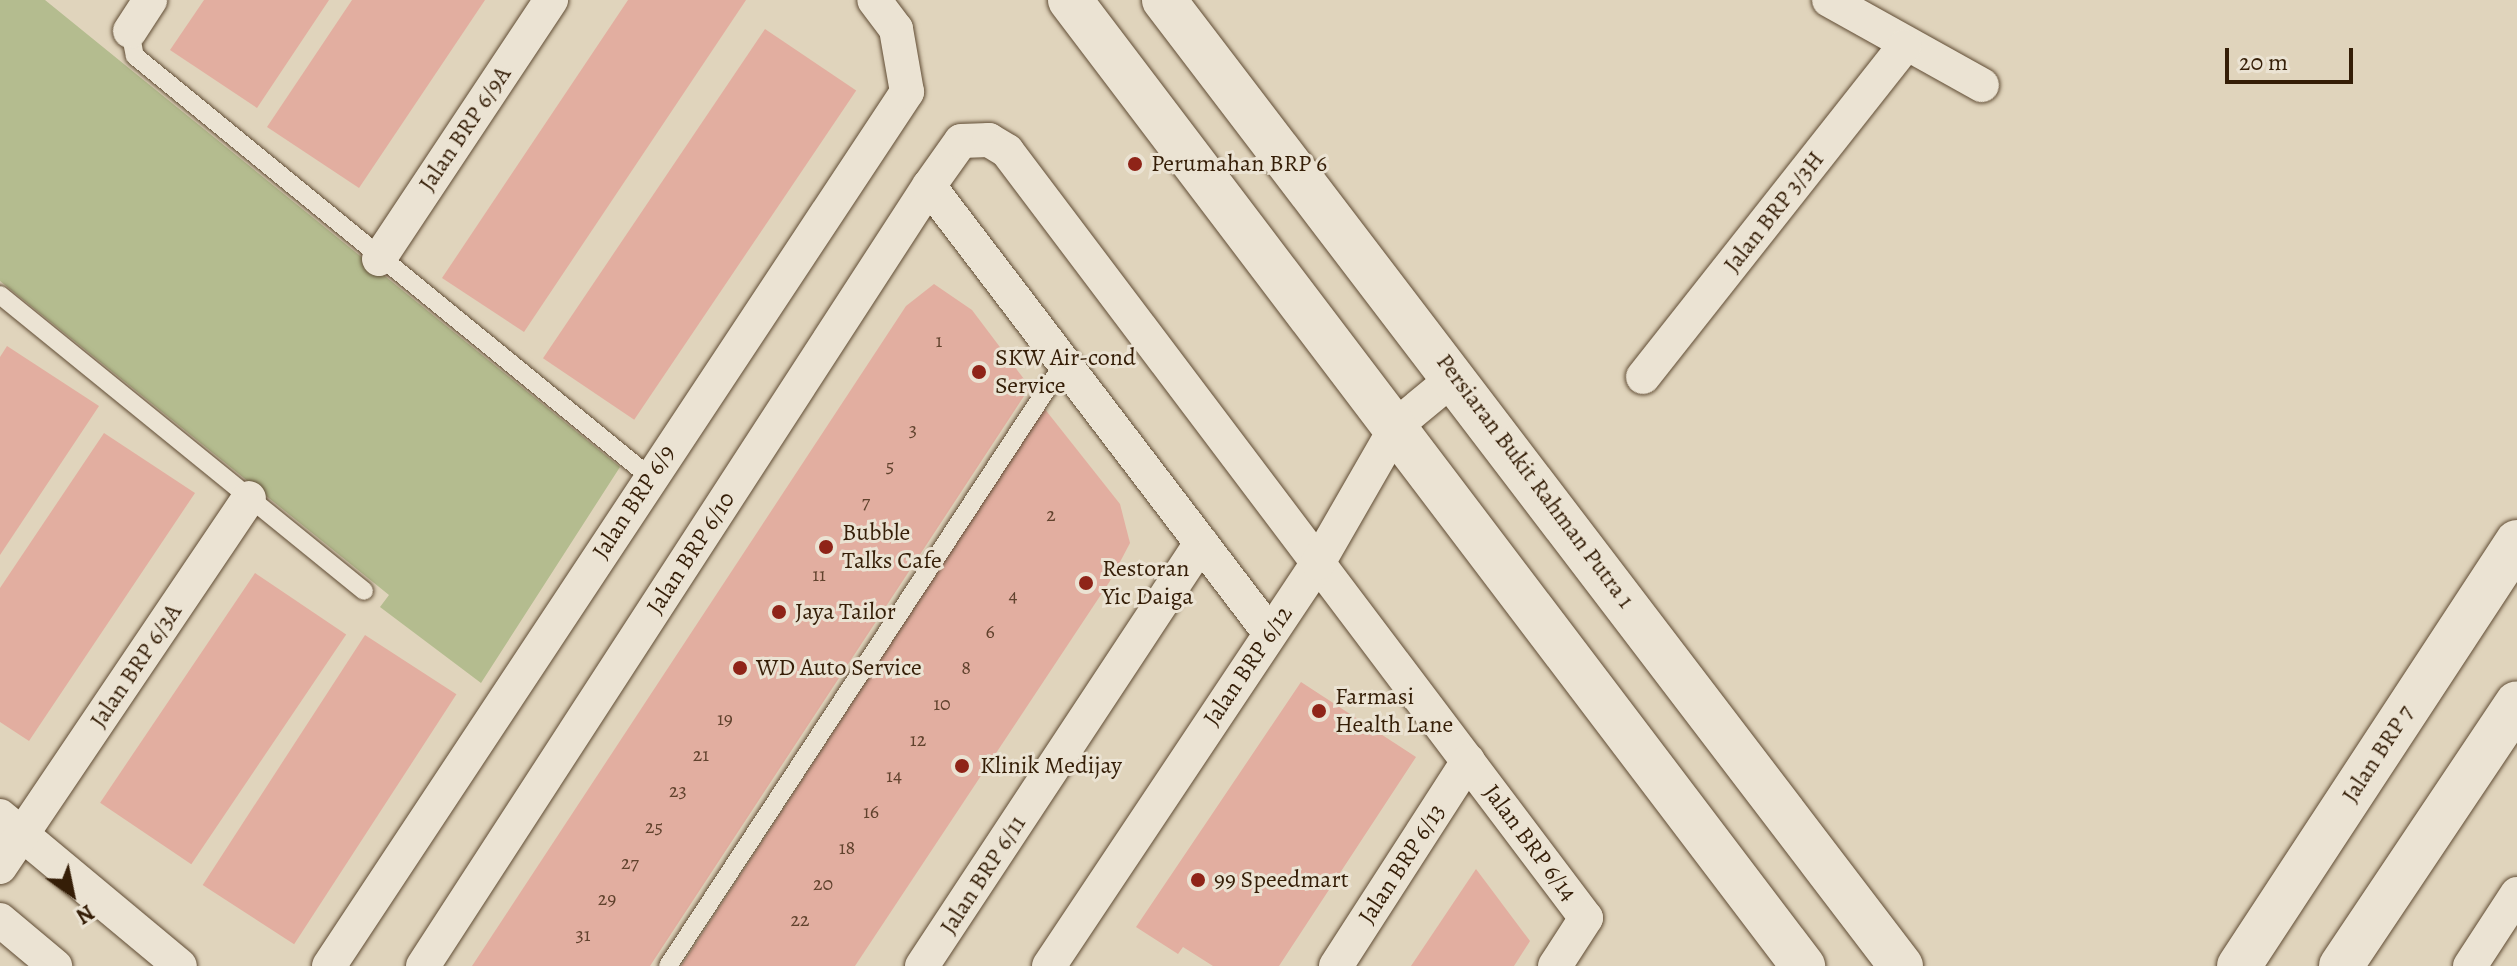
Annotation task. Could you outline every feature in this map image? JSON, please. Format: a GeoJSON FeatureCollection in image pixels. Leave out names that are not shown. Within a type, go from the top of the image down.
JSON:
{"type":"FeatureCollection","features":[{"type":"Feature","properties":{"kind":"main road"},"geometry":{"type":"LineString","coordinates":[[1070,0],[1398,424],[1803,966]]}},
{"type":"Feature","properties":{"kind":"main road","name":"Persiaran Bukit Rahman Putra 1"},"geometry":{"type":"LineString","coordinates":[[1164,0],[1906,961]]}},
{"type":"Feature","properties":{"kind":"main road","name":"Jalan BRP 7"},"geometry":{"type":"LineString","coordinates":[[2239,960],[2517,542]]}},
{"type":"Feature","properties":{"kind":"main road"},"geometry":{"type":"LineString","coordinates":[[2341,966],[2517,703]]}},
{"type":"Feature","properties":{"kind":"street"},"geometry":{"type":"LineString","coordinates":[[130,31],[150,0]]}},
{"type":"Feature","properties":{"kind":"street","name":"Jalan BRP 6/9A"},"geometry":{"type":"LineString","coordinates":[[379,259],[551,0]]}},
{"type":"Feature","properties":{"kind":"street","name":"Jalan BRP 6/9"},"geometry":{"type":"LineString","coordinates":[[329,966],[907,92],[896,29],[874,0]]}},
{"type":"Feature","properties":{"kind":"street"},"geometry":{"type":"LineString","coordinates":[[1829,0],[1904,47],[1982,85]]}},
{"type":"Feature","properties":{"kind":"street","name":"Jalan BRP 3/3H"},"geometry":{"type":"LineString","coordinates":[[1643,377],[1904,47]]}},
{"type":"Feature","properties":{"kind":"street","name":"Jalan BRP 6/10"},"geometry":{"type":"LineString","coordinates":[[423,966],[961,141],[989,140],[1007,151],[1318,563]]}},
{"type":"Feature","properties":{"kind":"street"},"geometry":{"type":"LineString","coordinates":[[929,186],[1269,632]]}},
{"type":"Feature","properties":{"kind":"street","name":"Jalan BRP 6/12"},"geometry":{"type":"LineString","coordinates":[[1049,966],[1269,632],[1318,563],[1398,424],[1456,376]]}},
{"type":"Feature","properties":{"kind":"street","name":"Jalan BRP 6/3A"},"geometry":{"type":"LineString","coordinates":[[0,867],[12,826],[249,498]]}},
{"type":"Feature","properties":{"kind":"street","name":"Jalan BRP 6/11"},"geometry":{"type":"LineString","coordinates":[[922,966],[1201,543]]}},
{"type":"Feature","properties":{"kind":"street"},"geometry":{"type":"LineString","coordinates":[[1318,563],[1468,761]]}},
{"type":"Feature","properties":{"kind":"street","name":"Jalan BRP 6/13"},"geometry":{"type":"LineString","coordinates":[[1336,966],[1468,761]]}},
{"type":"Feature","properties":{"kind":"street","name":"Jalan BRP 6/14"},"geometry":{"type":"LineString","coordinates":[[1468,761],[1586,918],[1555,966]]}},
{"type":"Feature","properties":{"kind":"street"},"geometry":{"type":"LineString","coordinates":[[12,826],[180,966]]}},
{"type":"Feature","properties":{"kind":"street"},"geometry":{"type":"LineString","coordinates":[[2470,966],[2517,894]]}},
{"type":"Feature","properties":{"kind":"street"},"geometry":{"type":"LineString","coordinates":[[0,920],[55,966]]}},
{"type":"Feature","properties":{"kind":"lane"},"geometry":{"type":"LineString","coordinates":[[130,31],[135,56],[379,259],[650,477]]}},
{"type":"Feature","properties":{"kind":"lane"},"geometry":{"type":"LineString","coordinates":[[0,295],[364,591]]}},
{"type":"Feature","properties":{"kind":"lane"},"geometry":{"type":"LineString","coordinates":[[668,966],[1064,363]]}},
{"type":"Feature","properties":{"kind":"green space"},"geometry":{"type":"Polygon","coordinates":[[[0,0],[45,0],[620,467],[481,683],[380,607],[389,595],[0,281],[0,0]]]}},
{"type":"Feature","properties":{"kind":"building"},"geometry":{"type":"Polygon","coordinates":[[[204,0],[329,0],[257,108],[170,50],[204,0]]]}},
{"type":"Feature","properties":{"kind":"building"},"geometry":{"type":"Polygon","coordinates":[[[352,0],[485,0],[359,188],[267,127],[352,0]]]}},
{"type":"Feature","properties":{"kind":"building"},"geometry":{"type":"Polygon","coordinates":[[[628,0],[746,0],[524,332],[442,278],[628,0]]]}},
{"type":"Feature","properties":{"kind":"building"},"geometry":{"type":"Polygon","coordinates":[[[765,29],[856,91],[634,420],[543,358],[765,29]]]}},
{"type":"Feature","properties":{"kind":"building"},"geometry":{"type":"Polygon","coordinates":[[[934,284],[972,310],[1030,387],[650,966],[472,966],[906,306],[934,284]]]}},
{"type":"Feature","properties":{"kind":"building"},"geometry":{"type":"Polygon","coordinates":[[[7,346],[99,406],[0,555],[0,357],[7,346]]]}},
{"type":"Feature","properties":{"kind":"building"},"geometry":{"type":"Polygon","coordinates":[[[1044,408],[1120,504],[1130,543],[1110,581],[855,966],[681,966],[1044,408]]]}},
{"type":"Feature","properties":{"kind":"building"},"geometry":{"type":"Polygon","coordinates":[[[104,433],[195,493],[29,741],[0,722],[0,588],[104,433]]]}},
{"type":"Feature","properties":{"kind":"building"},"geometry":{"type":"Polygon","coordinates":[[[255,573],[346,635],[191,864],[100,803],[255,573]]]}},
{"type":"Feature","properties":{"kind":"building"},"geometry":{"type":"Polygon","coordinates":[[[365,635],[456,694],[294,944],[203,885],[365,635]]]}},
{"type":"Feature","properties":{"kind":"building"},"geometry":{"type":"Polygon","coordinates":[[[1301,682],[1416,757],[1279,966],[1213,966],[1183,947],[1178,954],[1136,927],[1301,682]]]}},
{"type":"Feature","properties":{"kind":"building"},"geometry":{"type":"Polygon","coordinates":[[[1476,869],[1530,941],[1514,966],[1411,966],[1476,869]]]}},
{"type":"Feature","properties":{"kind":"place","name":"Perumahan BRP 6"},"geometry":{"type":"Point","coordinates":[1135,164]}},
{"type":"Feature","properties":{"kind":"place","name":"SKW Air-cond Service"},"geometry":{"type":"Point","coordinates":[979,372]}},
{"type":"Feature","properties":{"kind":"place","name":"Bubble Talks Cafe"},"geometry":{"type":"Point","coordinates":[826,547]}},
{"type":"Feature","properties":{"kind":"place","name":"Restoran Yic Daiga"},"geometry":{"type":"Point","coordinates":[1086,583]}},
{"type":"Feature","properties":{"kind":"place","name":"Jaya Tailor"},"geometry":{"type":"Point","coordinates":[779,612]}},
{"type":"Feature","properties":{"kind":"place","name":"WD Auto Service"},"geometry":{"type":"Point","coordinates":[740,668]}},
{"type":"Feature","properties":{"kind":"place","name":"Farmasi Health Lane"},"geometry":{"type":"Point","coordinates":[1319,711]}},
{"type":"Feature","properties":{"kind":"place","name":"Klinik Medijay"},"geometry":{"type":"Point","coordinates":[962,766]}},
{"type":"Feature","properties":{"kind":"place","name":"99 Speedmart"},"geometry":{"type":"Point","coordinates":[1198,880]}}]}
